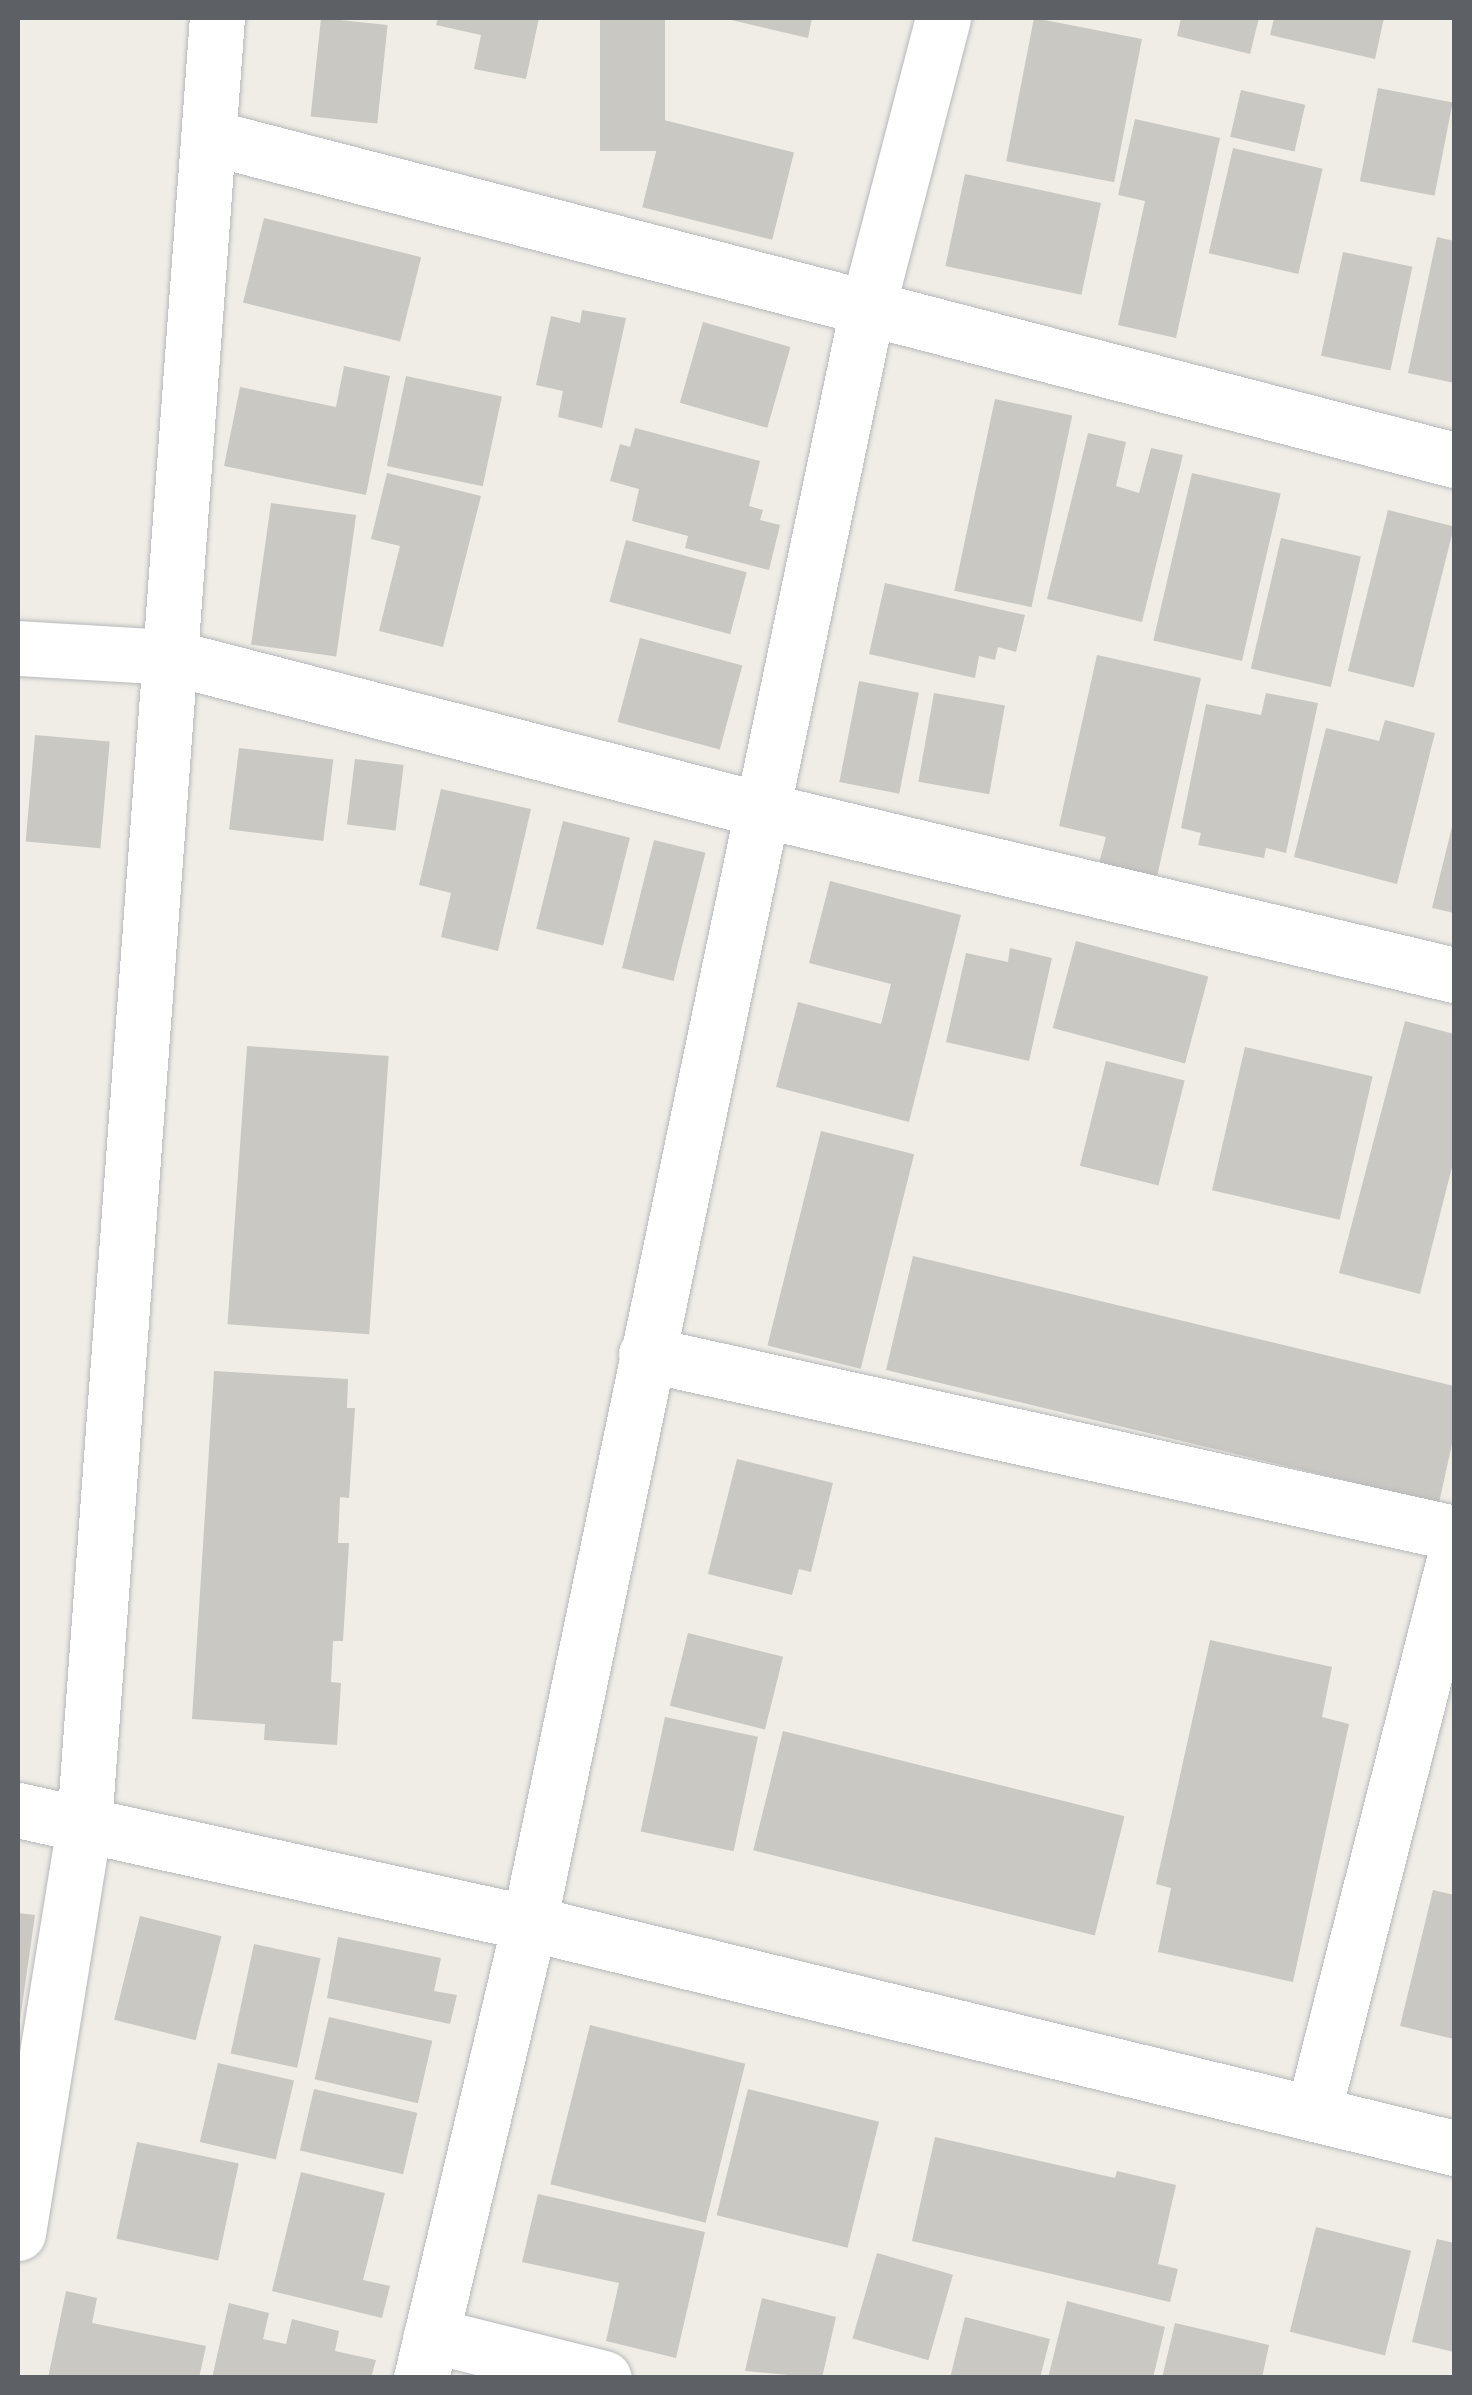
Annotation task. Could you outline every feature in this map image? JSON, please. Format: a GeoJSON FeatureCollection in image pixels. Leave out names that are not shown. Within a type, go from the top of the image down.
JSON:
{"type":"FeatureCollection","features":[{"type":"Feature","properties":{"kind":"street"},"geometry":{"type":"LineString","coordinates":[[18,2233],[84,1824],[218,18]]}},
{"type":"Feature","properties":{"kind":"street"},"geometry":{"type":"LineString","coordinates":[[604,2378],[426,2356],[529,1923],[867,310],[943,18]]}},
{"type":"Feature","properties":{"kind":"street"},"geometry":{"type":"LineString","coordinates":[[209,137],[1454,460]]}},
{"type":"Feature","properties":{"kind":"street"},"geometry":{"type":"LineString","coordinates":[[18,648],[170,657],[763,810],[1454,974]]}},
{"type":"Feature","properties":{"kind":"street"},"geometry":{"type":"LineString","coordinates":[[646,1354],[1454,1533]]}},
{"type":"Feature","properties":{"kind":"street"},"geometry":{"type":"LineString","coordinates":[[1312,2113],[1454,1560]]}},
{"type":"Feature","properties":{"kind":"street"},"geometry":{"type":"LineString","coordinates":[[18,1810],[529,1923],[1454,2148]]}},
{"type":"Feature","properties":{"kind":"building"},"geometry":{"type":"Polygon","coordinates":[[[321,18],[388,25],[377,123],[311,116],[321,18]]]}},
{"type":"Feature","properties":{"kind":"building"},"geometry":{"type":"Polygon","coordinates":[[[438,18],[539,18],[526,79],[474,69],[481,35],[436,25],[438,18]]]}},
{"type":"Feature","properties":{"kind":"building"},"geometry":{"type":"Polygon","coordinates":[[[600,18],[665,18],[665,151],[600,151],[600,18]]]}},
{"type":"Feature","properties":{"kind":"building"},"geometry":{"type":"Polygon","coordinates":[[[723,18],[812,18],[808,38],[723,18]]]}},
{"type":"Feature","properties":{"kind":"building"},"geometry":{"type":"Polygon","coordinates":[[[1034,18],[1142,39],[1114,182],[1006,161],[1034,18]]]}},
{"type":"Feature","properties":{"kind":"building"},"geometry":{"type":"Polygon","coordinates":[[[1181,18],[1259,18],[1250,54],[1177,36],[1181,18]]]}},
{"type":"Feature","properties":{"kind":"building"},"geometry":{"type":"Polygon","coordinates":[[[1274,18],[1384,18],[1375,59],[1270,35],[1274,18]]]}},
{"type":"Feature","properties":{"kind":"building"},"geometry":{"type":"Polygon","coordinates":[[[1378,88],[1453,103],[1434,196],[1360,181],[1378,88]]]}},
{"type":"Feature","properties":{"kind":"building"},"geometry":{"type":"Polygon","coordinates":[[[1241,90],[1305,105],[1295,152],[1230,137],[1241,90]]]}},
{"type":"Feature","properties":{"kind":"building"},"geometry":{"type":"Polygon","coordinates":[[[1135,119],[1220,138],[1176,338],[1118,325],[1145,201],[1118,195],[1135,119]]]}},
{"type":"Feature","properties":{"kind":"building"},"geometry":{"type":"Polygon","coordinates":[[[664,120],[794,152],[772,240],[642,207],[664,120]]]}},
{"type":"Feature","properties":{"kind":"building"},"geometry":{"type":"Polygon","coordinates":[[[1233,148],[1323,169],[1298,274],[1209,253],[1233,148]]]}},
{"type":"Feature","properties":{"kind":"building"},"geometry":{"type":"Polygon","coordinates":[[[965,174],[1101,203],[1081,295],[945,266],[965,174]]]}},
{"type":"Feature","properties":{"kind":"building"},"geometry":{"type":"Polygon","coordinates":[[[264,218],[421,257],[400,342],[243,302],[264,218]]]}},
{"type":"Feature","properties":{"kind":"building"},"geometry":{"type":"Polygon","coordinates":[[[1437,237],[1454,241],[1454,383],[1408,373],[1437,237]]]}},
{"type":"Feature","properties":{"kind":"building"},"geometry":{"type":"Polygon","coordinates":[[[1343,252],[1412,267],[1390,370],[1321,356],[1343,252]]]}},
{"type":"Feature","properties":{"kind":"building"},"geometry":{"type":"Polygon","coordinates":[[[582,310],[626,318],[602,428],[558,417],[563,391],[536,385],[551,316],[580,323],[582,310]]]}},
{"type":"Feature","properties":{"kind":"building"},"geometry":{"type":"Polygon","coordinates":[[[703,322],[790,347],[767,428],[680,403],[703,322]]]}},
{"type":"Feature","properties":{"kind":"building"},"geometry":{"type":"Polygon","coordinates":[[[344,366],[390,376],[366,495],[224,466],[240,387],[336,407],[344,366]]]}},
{"type":"Feature","properties":{"kind":"building"},"geometry":{"type":"Polygon","coordinates":[[[406,376],[502,396],[483,486],[387,466],[406,376]]]}},
{"type":"Feature","properties":{"kind":"building"},"geometry":{"type":"Polygon","coordinates":[[[995,399],[1072,415],[1032,607],[954,591],[995,399]]]}},
{"type":"Feature","properties":{"kind":"building"},"geometry":{"type":"Polygon","coordinates":[[[635,428],[760,461],[749,506],[763,510],[760,520],[780,525],[769,570],[685,548],[688,536],[632,521],[639,489],[610,481],[620,444],[630,447],[635,428]]]}},
{"type":"Feature","properties":{"kind":"building"},"geometry":{"type":"Polygon","coordinates":[[[1088,433],[1126,442],[1116,486],[1139,493],[1151,448],[1183,455],[1142,622],[1047,599],[1088,433]]]}},
{"type":"Feature","properties":{"kind":"building"},"geometry":{"type":"Polygon","coordinates":[[[387,473],[481,496],[443,647],[379,631],[400,546],[371,539],[387,473]]]}},
{"type":"Feature","properties":{"kind":"building"},"geometry":{"type":"Polygon","coordinates":[[[1192,473],[1281,493],[1242,661],[1153,641],[1192,473]]]}},
{"type":"Feature","properties":{"kind":"building"},"geometry":{"type":"Polygon","coordinates":[[[271,503],[356,515],[336,657],[251,645],[271,503]]]}},
{"type":"Feature","properties":{"kind":"building"},"geometry":{"type":"Polygon","coordinates":[[[1388,510],[1454,526],[1414,688],[1348,671],[1388,510]]]}},
{"type":"Feature","properties":{"kind":"building"},"geometry":{"type":"Polygon","coordinates":[[[1281,538],[1361,556],[1331,687],[1251,669],[1281,538]]]}},
{"type":"Feature","properties":{"kind":"building"},"geometry":{"type":"Polygon","coordinates":[[[626,540],[747,572],[730,634],[609,602],[626,540]]]}},
{"type":"Feature","properties":{"kind":"building"},"geometry":{"type":"Polygon","coordinates":[[[885,583],[1025,615],[1016,652],[998,647],[995,660],[979,656],[975,678],[869,654],[885,583]]]}},
{"type":"Feature","properties":{"kind":"building"},"geometry":{"type":"Polygon","coordinates":[[[640,638],[742,665],[720,749],[617,722],[640,638]]]}},
{"type":"Feature","properties":{"kind":"building"},"geometry":{"type":"Polygon","coordinates":[[[1097,655],[1201,678],[1157,877],[1099,863],[1106,837],[1059,826],[1097,655]]]}},
{"type":"Feature","properties":{"kind":"building"},"geometry":{"type":"Polygon","coordinates":[[[859,681],[919,693],[899,794],[839,782],[859,681]]]}},
{"type":"Feature","properties":{"kind":"building"},"geometry":{"type":"Polygon","coordinates":[[[934,693],[1005,706],[989,794],[918,782],[934,693]]]}},
{"type":"Feature","properties":{"kind":"building"},"geometry":{"type":"Polygon","coordinates":[[[1266,693],[1318,703],[1286,853],[1266,848],[1264,858],[1198,845],[1201,833],[1181,828],[1206,704],[1261,715],[1266,693]]]}},
{"type":"Feature","properties":{"kind":"building"},"geometry":{"type":"Polygon","coordinates":[[[1385,720],[1435,733],[1397,884],[1294,857],[1326,728],[1379,741],[1385,720]]]}},
{"type":"Feature","properties":{"kind":"building"},"geometry":{"type":"Polygon","coordinates":[[[35,735],[110,742],[100,848],[26,842],[35,735]]]}},
{"type":"Feature","properties":{"kind":"building"},"geometry":{"type":"Polygon","coordinates":[[[239,748],[333,760],[323,841],[229,829],[239,748]]]}},
{"type":"Feature","properties":{"kind":"building"},"geometry":{"type":"Polygon","coordinates":[[[355,759],[404,765],[396,830],[347,825],[355,759]]]}},
{"type":"Feature","properties":{"kind":"building"},"geometry":{"type":"Polygon","coordinates":[[[441,789],[531,809],[498,951],[441,937],[451,893],[419,885],[441,789]]]}},
{"type":"Feature","properties":{"kind":"building"},"geometry":{"type":"Polygon","coordinates":[[[563,821],[630,838],[603,945],[536,929],[563,821]]]}},
{"type":"Feature","properties":{"kind":"building"},"geometry":{"type":"Polygon","coordinates":[[[1454,823],[1454,913],[1432,908],[1454,823]]]}},
{"type":"Feature","properties":{"kind":"building"},"geometry":{"type":"Polygon","coordinates":[[[654,840],[705,853],[673,981],[622,968],[654,840]]]}},
{"type":"Feature","properties":{"kind":"building"},"geometry":{"type":"Polygon","coordinates":[[[830,881],[961,915],[909,1122],[776,1087],[798,1002],[881,1024],[891,984],[809,963],[830,881]]]}},
{"type":"Feature","properties":{"kind":"building"},"geometry":{"type":"Polygon","coordinates":[[[1076,941],[1208,976],[1185,1063],[1053,1028],[1076,941]]]}},
{"type":"Feature","properties":{"kind":"building"},"geometry":{"type":"Polygon","coordinates":[[[1010,948],[1052,958],[1029,1061],[946,1042],[966,953],[1008,962],[1010,948]]]}},
{"type":"Feature","properties":{"kind":"building"},"geometry":{"type":"Polygon","coordinates":[[[1405,1021],[1454,1034],[1454,1159],[1420,1294],[1339,1273],[1405,1021]]]}},
{"type":"Feature","properties":{"kind":"building"},"geometry":{"type":"Polygon","coordinates":[[[247,1046],[389,1056],[369,1334],[228,1324],[247,1046]]]}},
{"type":"Feature","properties":{"kind":"building"},"geometry":{"type":"Polygon","coordinates":[[[1245,1047],[1373,1076],[1340,1220],[1212,1190],[1245,1047]]]}},
{"type":"Feature","properties":{"kind":"building"},"geometry":{"type":"Polygon","coordinates":[[[1106,1061],[1185,1081],[1158,1185],[1080,1166],[1106,1061]]]}},
{"type":"Feature","properties":{"kind":"building"},"geometry":{"type":"Polygon","coordinates":[[[821,1131],[914,1154],[861,1369],[768,1345],[821,1131]]]}},
{"type":"Feature","properties":{"kind":"building"},"geometry":{"type":"Polygon","coordinates":[[[913,1256],[1454,1386],[1454,1435],[1439,1503],[886,1370],[913,1256]]]}},
{"type":"Feature","properties":{"kind":"building"},"geometry":{"type":"Polygon","coordinates":[[[214,1371],[348,1379],[347,1408],[355,1408],[349,1498],[340,1497],[338,1543],[349,1543],[343,1641],[333,1641],[331,1682],[341,1683],[337,1745],[264,1740],[265,1724],[192,1719],[214,1371]]]}},
{"type":"Feature","properties":{"kind":"building"},"geometry":{"type":"Polygon","coordinates":[[[737,1459],[833,1483],[811,1572],[799,1569],[792,1595],[708,1574],[737,1459]]]}},
{"type":"Feature","properties":{"kind":"building"},"geometry":{"type":"Polygon","coordinates":[[[688,1633],[783,1657],[765,1729],[670,1706],[688,1633]]]}},
{"type":"Feature","properties":{"kind":"building"},"geometry":{"type":"Polygon","coordinates":[[[1210,1640],[1332,1667],[1322,1717],[1349,1724],[1293,1982],[1158,1952],[1171,1888],[1156,1884],[1210,1640]]]}},
{"type":"Feature","properties":{"kind":"building"},"geometry":{"type":"Polygon","coordinates":[[[665,1717],[758,1737],[734,1851],[641,1831],[665,1717]]]}},
{"type":"Feature","properties":{"kind":"building"},"geometry":{"type":"Polygon","coordinates":[[[783,1731],[1125,1816],[1095,1936],[753,1850],[783,1731]]]}},
{"type":"Feature","properties":{"kind":"building"},"geometry":{"type":"Polygon","coordinates":[[[1433,1890],[1454,1895],[1454,2039],[1400,2026],[1433,1890]]]}},
{"type":"Feature","properties":{"kind":"building"},"geometry":{"type":"Polygon","coordinates":[[[18,1913],[35,1915],[20,2020],[18,2020],[18,1913]]]}},
{"type":"Feature","properties":{"kind":"building"},"geometry":{"type":"Polygon","coordinates":[[[140,1916],[222,1936],[196,2040],[114,2020],[140,1916]]]}},
{"type":"Feature","properties":{"kind":"building"},"geometry":{"type":"Polygon","coordinates":[[[338,1937],[441,1958],[434,1991],[457,1995],[450,2024],[327,1998],[338,1937]]]}},
{"type":"Feature","properties":{"kind":"building"},"geometry":{"type":"Polygon","coordinates":[[[254,1944],[321,1958],[297,2068],[231,2054],[254,1944]]]}},
{"type":"Feature","properties":{"kind":"building"},"geometry":{"type":"Polygon","coordinates":[[[329,2017],[432,2041],[418,2103],[315,2079],[329,2017]]]}},
{"type":"Feature","properties":{"kind":"building"},"geometry":{"type":"Polygon","coordinates":[[[590,2025],[745,2064],[706,2223],[550,2184],[590,2025]]]}},
{"type":"Feature","properties":{"kind":"building"},"geometry":{"type":"Polygon","coordinates":[[[218,2063],[294,2081],[276,2159],[200,2142],[218,2063]]]}},
{"type":"Feature","properties":{"kind":"building"},"geometry":{"type":"Polygon","coordinates":[[[314,2089],[417,2113],[403,2174],[300,2150],[314,2089]]]}},
{"type":"Feature","properties":{"kind":"building"},"geometry":{"type":"Polygon","coordinates":[[[748,2089],[879,2122],[848,2248],[717,2215],[748,2089]]]}},
{"type":"Feature","properties":{"kind":"building"},"geometry":{"type":"Polygon","coordinates":[[[935,2137],[1115,2178],[1117,2171],[1176,2185],[1158,2264],[1178,2269],[1170,2302],[912,2241],[935,2137]]]}},
{"type":"Feature","properties":{"kind":"building"},"geometry":{"type":"Polygon","coordinates":[[[137,2142],[239,2164],[218,2260],[116,2239],[137,2142]]]}},
{"type":"Feature","properties":{"kind":"building"},"geometry":{"type":"Polygon","coordinates":[[[301,2172],[385,2193],[363,2280],[390,2286],[382,2318],[272,2291],[301,2172]]]}},
{"type":"Feature","properties":{"kind":"building"},"geometry":{"type":"Polygon","coordinates":[[[538,2194],[705,2232],[676,2358],[606,2341],[619,2283],[522,2262],[538,2194]]]}},
{"type":"Feature","properties":{"kind":"building"},"geometry":{"type":"Polygon","coordinates":[[[1316,2227],[1411,2251],[1385,2356],[1290,2332],[1316,2227]]]}},
{"type":"Feature","properties":{"kind":"building"},"geometry":{"type":"Polygon","coordinates":[[[1437,2239],[1454,2243],[1454,2352],[1412,2342],[1437,2239]]]}},
{"type":"Feature","properties":{"kind":"building"},"geometry":{"type":"Polygon","coordinates":[[[877,2253],[953,2275],[928,2360],[852,2339],[877,2253]]]}},
{"type":"Feature","properties":{"kind":"building"},"geometry":{"type":"Polygon","coordinates":[[[66,2291],[97,2298],[92,2323],[206,2346],[199,2378],[48,2378],[66,2291]]]}},
{"type":"Feature","properties":{"kind":"building"},"geometry":{"type":"Polygon","coordinates":[[[762,2298],[836,2317],[822,2378],[745,2371],[762,2298]]]}},
{"type":"Feature","properties":{"kind":"building"},"geometry":{"type":"Polygon","coordinates":[[[1067,2301],[1165,2327],[1153,2378],[1048,2378],[1067,2301]]]}},
{"type":"Feature","properties":{"kind":"building"},"geometry":{"type":"Polygon","coordinates":[[[229,2303],[269,2313],[263,2339],[286,2344],[292,2319],[339,2331],[335,2351],[376,2360],[371,2378],[212,2378],[229,2303]]]}},
{"type":"Feature","properties":{"kind":"building"},"geometry":{"type":"Polygon","coordinates":[[[965,2317],[1050,2339],[1040,2378],[950,2378],[965,2317]]]}},
{"type":"Feature","properties":{"kind":"building"},"geometry":{"type":"Polygon","coordinates":[[[1175,2323],[1269,2345],[1262,2378],[1162,2378],[1175,2323]]]}}]}
